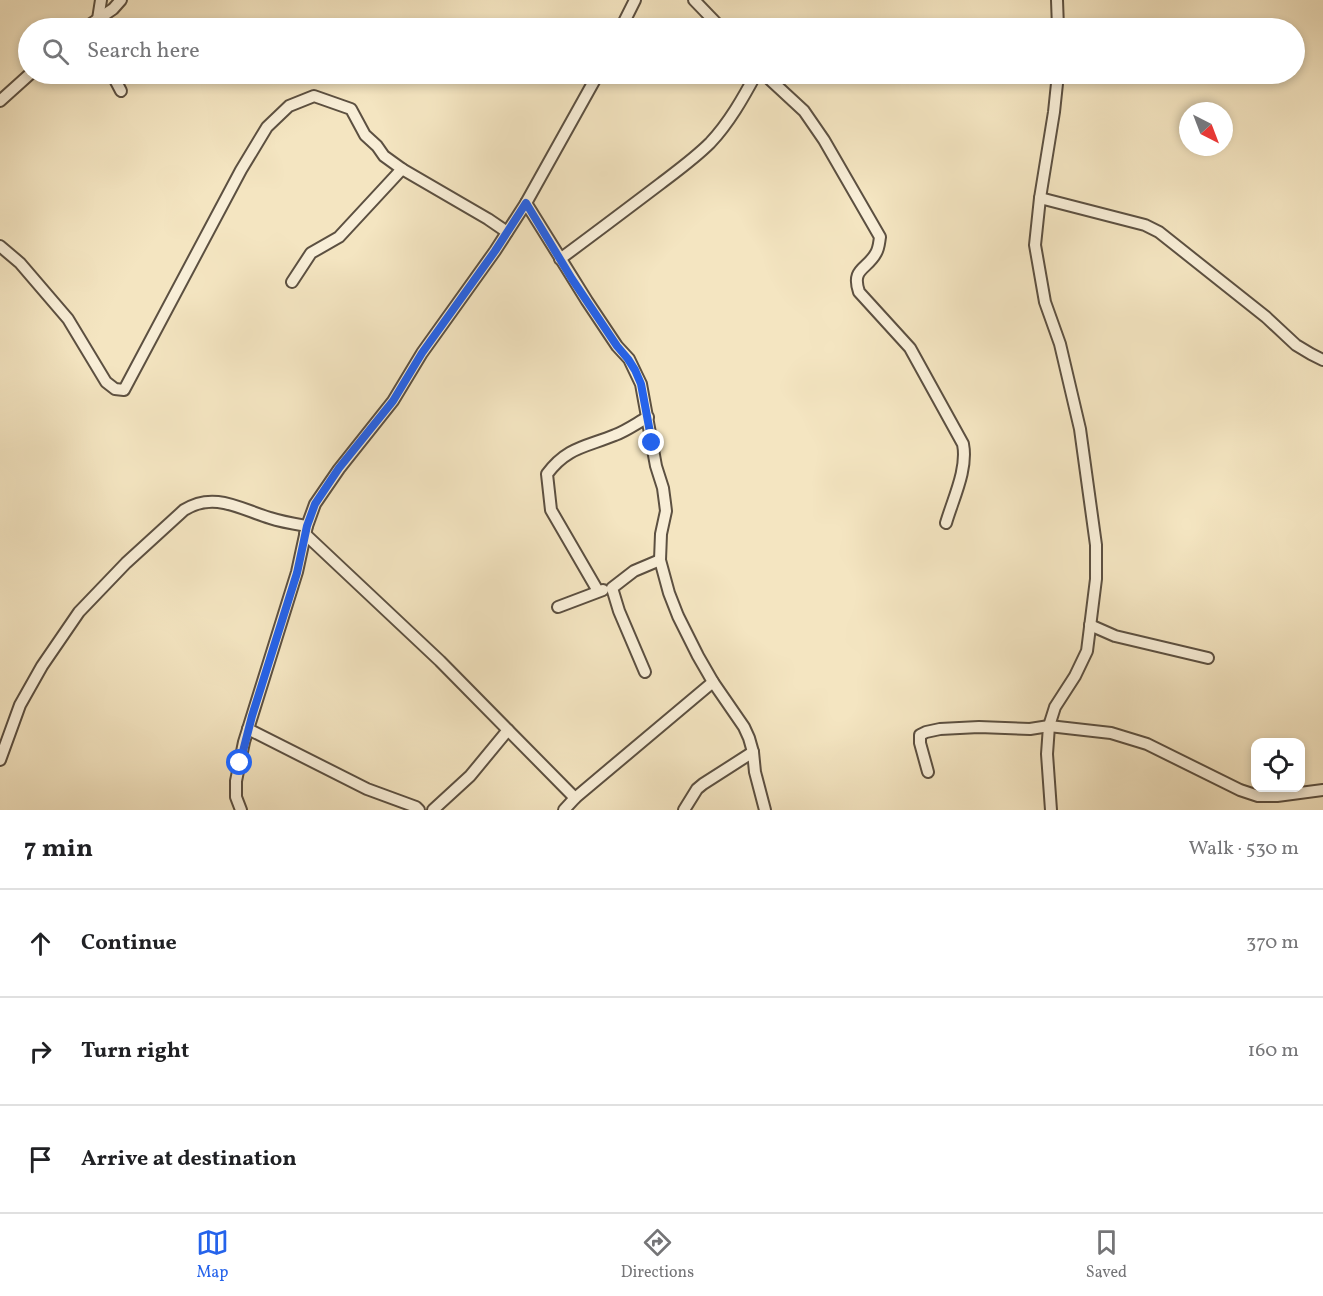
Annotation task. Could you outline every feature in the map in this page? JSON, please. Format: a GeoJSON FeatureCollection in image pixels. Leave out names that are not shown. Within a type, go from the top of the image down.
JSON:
{"type":"FeatureCollection","features":[{"type":"Feature","properties":{"kind":"street"},"geometry":{"type":"LineString","coordinates":[[99,18],[101,0]]}},
{"type":"Feature","properties":{"kind":"street"},"geometry":{"type":"LineString","coordinates":[[104,18],[121,0]]}},
{"type":"Feature","properties":{"kind":"street"},"geometry":{"type":"LineString","coordinates":[[626,18],[635,0]]}},
{"type":"Feature","properties":{"kind":"street"},"geometry":{"type":"LineString","coordinates":[[694,0],[711,18]]}},
{"type":"Feature","properties":{"kind":"street"},"geometry":{"type":"LineString","coordinates":[[1057,0],[1058,18]]}},
{"type":"Feature","properties":{"kind":"street"},"geometry":{"type":"LineString","coordinates":[[0,101],[19,84]]}},
{"type":"Feature","properties":{"kind":"street"},"geometry":{"type":"LineString","coordinates":[[117,84],[121,91]]}},
{"type":"Feature","properties":{"kind":"street"},"geometry":{"type":"LineString","coordinates":[[241,810],[236,797],[236,781],[248,729],[297,573],[306,530],[315,504],[339,468],[393,401],[422,353],[495,251],[526,203],[592,84]]}},
{"type":"Feature","properties":{"kind":"street"},"geometry":{"type":"LineString","coordinates":[[560,259],[694,157],[724,126],[750,84]]}},
{"type":"Feature","properties":{"kind":"street"},"geometry":{"type":"LineString","coordinates":[[775,84],[804,111],[824,140],[880,237],[876,254],[857,275],[856,282],[859,292],[910,348],[963,444],[965,456],[962,471],[946,523]]}},
{"type":"Feature","properties":{"kind":"street"},"geometry":{"type":"LineString","coordinates":[[1051,810],[1047,771],[1049,726],[1055,707],[1085,656],[1096,579],[1096,545],[1080,429],[1060,344],[1045,302],[1035,245],[1057,84]]}},
{"type":"Feature","properties":{"kind":"street"},"geometry":{"type":"LineString","coordinates":[[0,246],[20,263],[68,319],[106,382],[115,388],[124,390],[241,170],[267,127],[289,106],[314,96],[351,109],[365,135],[384,156],[507,232]]}},
{"type":"Feature","properties":{"kind":"street"},"geometry":{"type":"LineString","coordinates":[[292,282],[311,253],[339,237],[402,169]]}},
{"type":"Feature","properties":{"kind":"street"},"geometry":{"type":"LineString","coordinates":[[1040,198],[1145,225],[1159,232],[1266,317],[1296,345],[1323,360]]}},
{"type":"Feature","properties":{"kind":"street"},"geometry":{"type":"LineString","coordinates":[[526,203],[587,301],[635,370],[641,384],[656,466],[663,488],[666,511],[661,534],[660,560],[669,593],[698,656],[744,727],[753,752],[755,772],[765,810]]}},
{"type":"Feature","properties":{"kind":"street"},"geometry":{"type":"LineString","coordinates":[[598,591],[551,510],[547,474],[576,448],[618,434],[648,417]]}},
{"type":"Feature","properties":{"kind":"street"},"geometry":{"type":"LineString","coordinates":[[0,760],[20,705],[42,666],[79,612],[126,563],[184,510],[193,504],[221,501],[306,530],[575,798]]}},
{"type":"Feature","properties":{"kind":"street"},"geometry":{"type":"LineString","coordinates":[[558,607],[598,591],[612,588],[634,571],[660,560]]}},
{"type":"Feature","properties":{"kind":"street"},"geometry":{"type":"LineString","coordinates":[[612,588],[619,611],[645,672]]}},
{"type":"Feature","properties":{"kind":"street"},"geometry":{"type":"LineString","coordinates":[[1090,625],[1115,636],[1208,658]]}},
{"type":"Feature","properties":{"kind":"street"},"geometry":{"type":"LineString","coordinates":[[564,810],[575,798],[713,682]]}},
{"type":"Feature","properties":{"kind":"street"},"geometry":{"type":"LineString","coordinates":[[928,772],[920,743],[920,735],[926,732],[979,727],[1030,729],[1049,726],[1111,733],[1147,744],[1240,790],[1258,796],[1323,790]]}},
{"type":"Feature","properties":{"kind":"street"},"geometry":{"type":"LineString","coordinates":[[248,729],[367,789],[419,810]]}},
{"type":"Feature","properties":{"kind":"street"},"geometry":{"type":"LineString","coordinates":[[433,810],[470,776],[508,730]]}},
{"type":"Feature","properties":{"kind":"street"},"geometry":{"type":"LineString","coordinates":[[684,810],[703,784],[753,752]]}},
{"type":"Feature","properties":{"kind":"route"},"geometry":{"type":"LineString","coordinates":[[240,763],[244,742],[297,573],[307,526],[315,504],[339,468],[393,401],[422,353],[495,251],[526,203],[572,279],[635,370],[641,384],[652,443]]}}]}
